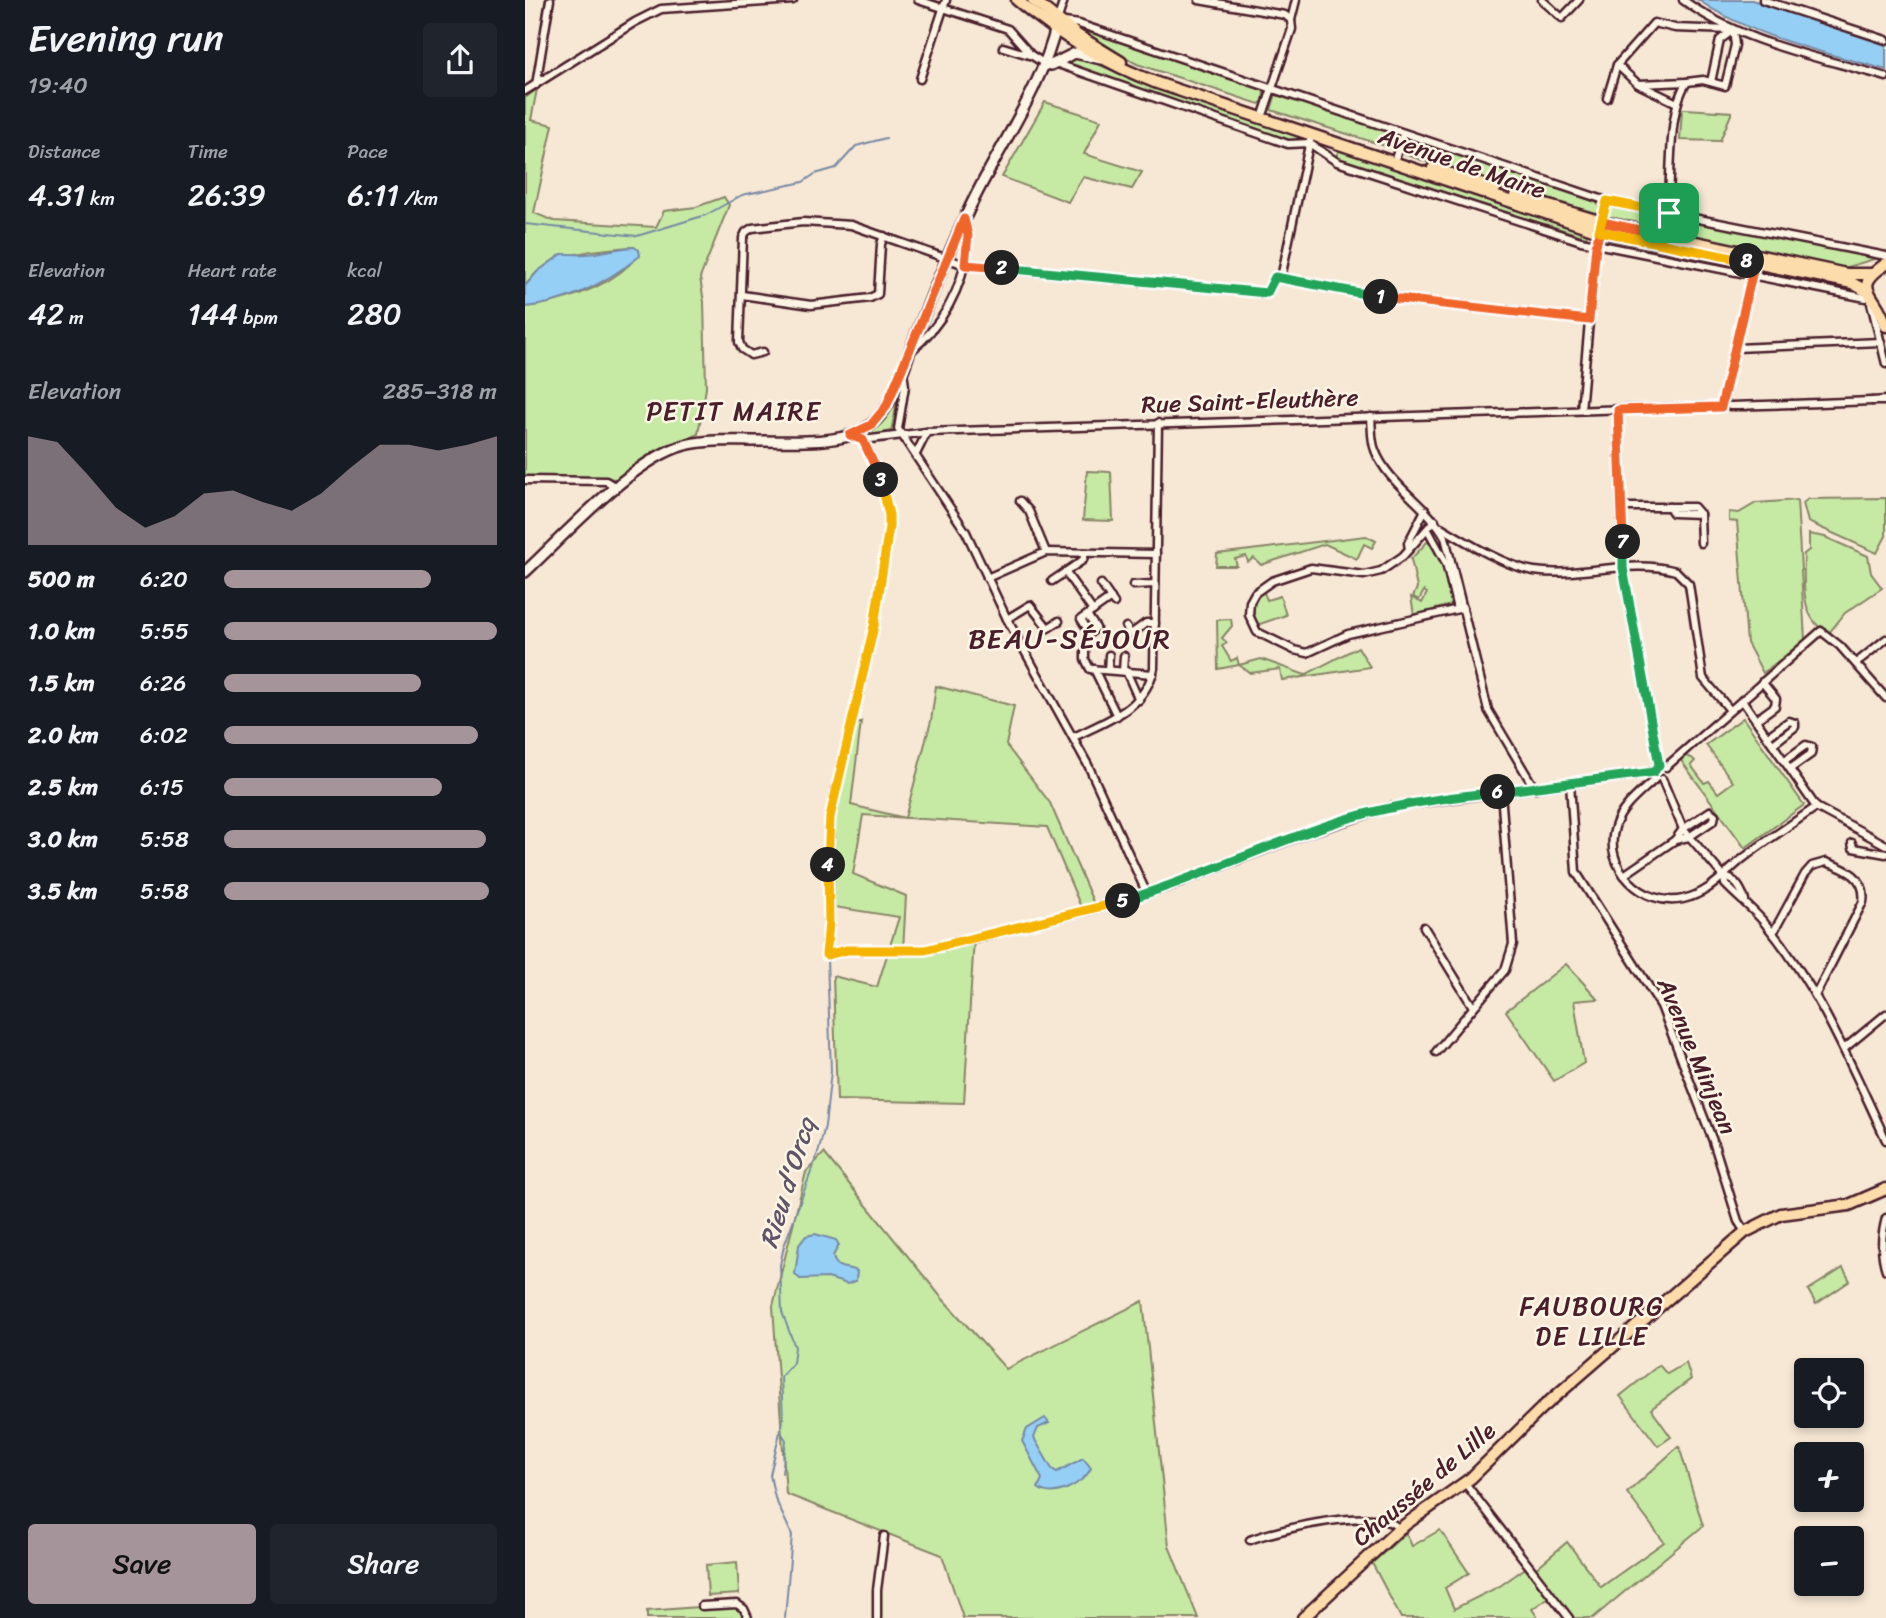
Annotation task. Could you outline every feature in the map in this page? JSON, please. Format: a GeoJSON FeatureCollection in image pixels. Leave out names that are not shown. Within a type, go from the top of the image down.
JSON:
{"type":"FeatureCollection","features":[{"type":"Feature","properties":{"kind":"main road"},"geometry":{"type":"LineString","coordinates":[[1017,0],[1056,26]]}},
{"type":"Feature","properties":{"kind":"main road"},"geometry":{"type":"LineString","coordinates":[[1033,0],[1056,26]]}},
{"type":"Feature","properties":{"kind":"main road"},"geometry":{"type":"LineString","coordinates":[[525,572],[617,487],[656,456],[691,443],[821,440],[850,435],[865,429],[882,414],[964,219],[1050,64],[1056,26]]}},
{"type":"Feature","properties":{"kind":"main road","name":"Avenue de Maire"},"geometry":{"type":"LineString","coordinates":[[1056,26],[1101,59],[1310,139],[1601,227],[1845,282],[1871,300]]}},
{"type":"Feature","properties":{"kind":"main road","name":"Avenue de Maire"},"geometry":{"type":"LineString","coordinates":[[1056,26],[1130,66],[1601,227],[1663,235],[1837,271],[1880,269]]}},
{"type":"Feature","properties":{"kind":"main road"},"geometry":{"type":"LineString","coordinates":[[1050,64],[1075,53],[1101,59]]}},
{"type":"Feature","properties":{"kind":"main road"},"geometry":{"type":"LineString","coordinates":[[1837,271],[1862,267],[1886,257]]}},
{"type":"Feature","properties":{"kind":"main road"},"geometry":{"type":"LineString","coordinates":[[1880,269],[1867,282],[1871,300],[1883,312],[1886,325]]}},
{"type":"Feature","properties":{"kind":"main road"},"geometry":{"type":"LineString","coordinates":[[1871,300],[1886,300]]}},
{"type":"Feature","properties":{"kind":"main road","name":"Chaussée de Lille"},"geometry":{"type":"LineString","coordinates":[[1303,1618],[1399,1530],[1465,1483],[1542,1408],[1745,1232],[1781,1214],[1849,1205],[1886,1189]]}},
{"type":"Feature","properties":{"kind":"street"},"geometry":{"type":"LineString","coordinates":[[536,85],[551,0]]}},
{"type":"Feature","properties":{"kind":"street"},"geometry":{"type":"LineString","coordinates":[[525,91],[635,22],[661,9],[793,0]]}},
{"type":"Feature","properties":{"kind":"street"},"geometry":{"type":"LineString","coordinates":[[918,0],[1008,29],[1031,55]]}},
{"type":"Feature","properties":{"kind":"street"},"geometry":{"type":"LineString","coordinates":[[920,79],[946,0]]}},
{"type":"Feature","properties":{"kind":"street"},"geometry":{"type":"LineString","coordinates":[[1056,26],[1064,0]]}},
{"type":"Feature","properties":{"kind":"street"},"geometry":{"type":"LineString","coordinates":[[1199,0],[1285,15],[1291,20]]}},
{"type":"Feature","properties":{"kind":"street"},"geometry":{"type":"LineString","coordinates":[[1264,112],[1292,29],[1291,20],[1296,0]]}},
{"type":"Feature","properties":{"kind":"street"},"geometry":{"type":"LineString","coordinates":[[1542,0],[1562,18],[1579,0]]}},
{"type":"Feature","properties":{"kind":"street"},"geometry":{"type":"LineString","coordinates":[[1683,0],[1733,30],[1764,42],[1886,77]]}},
{"type":"Feature","properties":{"kind":"street"},"geometry":{"type":"LineString","coordinates":[[1763,0],[1886,40]]}},
{"type":"Feature","properties":{"kind":"street"},"geometry":{"type":"LineString","coordinates":[[1607,98],[1617,65],[1654,23],[1675,28],[1733,30]]}},
{"type":"Feature","properties":{"kind":"street","name":"Avenue de Maire"},"geometry":{"type":"LineString","coordinates":[[1056,26],[1080,24],[1607,201],[1886,257]]}},
{"type":"Feature","properties":{"kind":"street"},"geometry":{"type":"LineString","coordinates":[[1638,84],[1711,82],[1725,86],[1735,45],[1733,30]]}},
{"type":"Feature","properties":{"kind":"street"},"geometry":{"type":"LineString","coordinates":[[1711,82],[1720,40],[1733,30]]}},
{"type":"Feature","properties":{"kind":"street"},"geometry":{"type":"LineString","coordinates":[[1003,47],[1031,55]]}},
{"type":"Feature","properties":{"kind":"street","name":"Avenue de Maire"},"geometry":{"type":"LineString","coordinates":[[1031,55],[1050,64],[1288,144],[1310,139],[1338,162],[1596,245],[1871,300]]}},
{"type":"Feature","properties":{"kind":"street"},"geometry":{"type":"LineString","coordinates":[[1617,65],[1638,84],[1677,103]]}},
{"type":"Feature","properties":{"kind":"street"},"geometry":{"type":"LineString","coordinates":[[1663,235],[1669,213],[1677,103],[1679,93],[1687,82]]}},
{"type":"Feature","properties":{"kind":"street","name":"Avenue de Maire"},"geometry":{"type":"LineString","coordinates":[[1395,156],[1403,134]]}},
{"type":"Feature","properties":{"kind":"street"},"geometry":{"type":"LineString","coordinates":[[1281,278],[1310,139]]}},
{"type":"Feature","properties":{"kind":"street"},"geometry":{"type":"LineString","coordinates":[[1581,410],[1596,245],[1607,201]]}},
{"type":"Feature","properties":{"kind":"street"},"geometry":{"type":"LineString","coordinates":[[909,354],[923,342],[960,288],[968,235],[964,219]]}},
{"type":"Feature","properties":{"kind":"street"},"geometry":{"type":"LineString","coordinates":[[763,352],[751,355],[742,349],[739,342],[743,238],[752,228],[803,222],[839,225],[884,236],[965,265],[1267,293],[1275,277],[1380,297],[1589,320]]}},
{"type":"Feature","properties":{"kind":"street"},"geometry":{"type":"LineString","coordinates":[[741,295],[811,305],[870,298],[878,294],[881,244],[884,236]]}},
{"type":"Feature","properties":{"kind":"street"},"geometry":{"type":"LineString","coordinates":[[1721,407],[1755,262]]}},
{"type":"Feature","properties":{"kind":"street"},"geometry":{"type":"LineString","coordinates":[[1871,300],[1886,364]]}},
{"type":"Feature","properties":{"kind":"street"},"geometry":{"type":"LineString","coordinates":[[1736,348],[1881,342]]}},
{"type":"Feature","properties":{"kind":"street"},"geometry":{"type":"LineString","coordinates":[[902,370],[905,386],[897,424],[965,532],[1007,619],[1074,737],[1147,894]]}},
{"type":"Feature","properties":{"kind":"street","name":"Rue Saint-Eleuthère"},"geometry":{"type":"LineString","coordinates":[[863,440],[927,432],[1886,400]]}},
{"type":"Feature","properties":{"kind":"street"},"geometry":{"type":"LineString","coordinates":[[850,435],[863,440],[879,472],[889,515],[882,578],[855,715],[830,817],[826,955],[847,950],[925,950],[1147,894],[1348,819],[1391,807],[1570,783],[1667,775],[1623,568],[1618,410]]}},
{"type":"Feature","properties":{"kind":"street"},"geometry":{"type":"LineString","coordinates":[[1371,416],[1373,442],[1378,456],[1425,510],[1433,525],[1461,608]]}},
{"type":"Feature","properties":{"kind":"street"},"geometry":{"type":"LineString","coordinates":[[1074,737],[1117,716],[1139,700],[1147,690],[1153,674],[1158,424]]}},
{"type":"Feature","properties":{"kind":"street"},"geometry":{"type":"LineString","coordinates":[[916,454],[927,432]]}},
{"type":"Feature","properties":{"kind":"street"},"geometry":{"type":"LineString","coordinates":[[525,480],[606,481],[617,487]]}},
{"type":"Feature","properties":{"kind":"street"},"geometry":{"type":"LineString","coordinates":[[1020,501],[1029,511],[1046,552]]}},
{"type":"Feature","properties":{"kind":"street"},"geometry":{"type":"LineString","coordinates":[[1622,507],[1669,507],[1673,513],[1700,514],[1701,543]]}},
{"type":"Feature","properties":{"kind":"street"},"geometry":{"type":"LineString","coordinates":[[1409,549],[1408,543],[1425,510]]}},
{"type":"Feature","properties":{"kind":"street"},"geometry":{"type":"LineString","coordinates":[[1418,523],[1433,525],[1507,562],[1533,571],[1623,568],[1676,571],[1689,584],[1703,678],[1730,710]]}},
{"type":"Feature","properties":{"kind":"street"},"geometry":{"type":"LineString","coordinates":[[1433,525],[1387,568],[1373,574],[1311,568],[1267,583],[1251,599],[1249,613],[1252,624],[1265,638],[1307,653],[1348,634],[1461,608]]}},
{"type":"Feature","properties":{"kind":"street"},"geometry":{"type":"LineString","coordinates":[[1433,525],[1448,544],[1461,608],[1489,714],[1535,789]]}},
{"type":"Feature","properties":{"kind":"street"},"geometry":{"type":"LineString","coordinates":[[987,578],[1046,552],[1156,554]]}},
{"type":"Feature","properties":{"kind":"street"},"geometry":{"type":"LineString","coordinates":[[1052,581],[1083,560],[1084,553]]}},
{"type":"Feature","properties":{"kind":"street"},"geometry":{"type":"LineString","coordinates":[[1066,573],[1090,613],[1113,601],[1101,584]]}},
{"type":"Feature","properties":{"kind":"street"},"geometry":{"type":"LineString","coordinates":[[1133,585],[1155,584]]}},
{"type":"Feature","properties":{"kind":"street"},"geometry":{"type":"LineString","coordinates":[[1007,619],[1030,604],[1048,628],[1059,621]]}},
{"type":"Feature","properties":{"kind":"street"},"geometry":{"type":"LineString","coordinates":[[1126,627],[1131,634],[1146,623],[1155,623]]}},
{"type":"Feature","properties":{"kind":"street"},"geometry":{"type":"LineString","coordinates":[[1816,807],[1739,862],[1724,877],[1693,896],[1668,900],[1644,893],[1624,874],[1613,852],[1615,827],[1628,804],[1657,776],[1663,766],[1821,631],[1856,663],[1886,698]]}},
{"type":"Feature","properties":{"kind":"street"},"geometry":{"type":"LineString","coordinates":[[1856,663],[1886,639]]}},
{"type":"Feature","properties":{"kind":"street"},"geometry":{"type":"LineString","coordinates":[[1085,652],[1084,659],[1090,669],[1153,674]]}},
{"type":"Feature","properties":{"kind":"street"},"geometry":{"type":"LineString","coordinates":[[1108,670],[1109,655]]}},
{"type":"Feature","properties":{"kind":"street"},"geometry":{"type":"LineString","coordinates":[[1124,656],[1124,671],[1139,700]]}},
{"type":"Feature","properties":{"kind":"street"},"geometry":{"type":"LineString","coordinates":[[1094,669],[1117,716]]}},
{"type":"Feature","properties":{"kind":"street"},"geometry":{"type":"LineString","coordinates":[[1756,720],[1775,706],[1776,699],[1762,682]]}},
{"type":"Feature","properties":{"kind":"street"},"geometry":{"type":"LineString","coordinates":[[1742,699],[1816,807],[1886,845]]}},
{"type":"Feature","properties":{"kind":"street"},"geometry":{"type":"LineString","coordinates":[[1767,737],[1789,721],[1795,723],[1795,727],[1773,744]]}},
{"type":"Feature","properties":{"kind":"street"},"geometry":{"type":"LineString","coordinates":[[1784,761],[1806,745],[1812,747],[1811,754],[1790,769]]}},
{"type":"Feature","properties":{"kind":"street"},"geometry":{"type":"LineString","coordinates":[[1657,776],[1683,829],[1724,877],[1725,884],[1745,900],[1773,933],[1816,994],[1845,1048],[1886,1140]]}},
{"type":"Feature","properties":{"kind":"street","name":"Avenue Minjean"},"geometry":{"type":"LineString","coordinates":[[1570,783],[1576,872],[1661,1006],[1713,1140],[1738,1221],[1745,1232]]}},
{"type":"Feature","properties":{"kind":"street"},"geometry":{"type":"LineString","coordinates":[[1436,1052],[1505,970],[1513,944],[1501,792]]}},
{"type":"Feature","properties":{"kind":"street"},"geometry":{"type":"LineString","coordinates":[[1624,874],[1675,840],[1683,829],[1708,812],[1714,813],[1714,820],[1689,837],[1675,840]]}},
{"type":"Feature","properties":{"kind":"street"},"geometry":{"type":"LineString","coordinates":[[1852,843],[1853,848],[1886,854]]}},
{"type":"Feature","properties":{"kind":"street"},"geometry":{"type":"LineString","coordinates":[[1773,933],[1812,866],[1826,862],[1859,879],[1863,887],[1863,902],[1816,994]]}},
{"type":"Feature","properties":{"kind":"street"},"geometry":{"type":"LineString","coordinates":[[1425,927],[1473,1007]]}},
{"type":"Feature","properties":{"kind":"street"},"geometry":{"type":"LineString","coordinates":[[1845,1048],[1886,1014]]}},
{"type":"Feature","properties":{"kind":"street"},"geometry":{"type":"LineString","coordinates":[[1886,1218],[1882,1235],[1882,1258],[1886,1270]]}},
{"type":"Feature","properties":{"kind":"street"},"geometry":{"type":"LineString","coordinates":[[1465,1483],[1569,1618]]}},
{"type":"Feature","properties":{"kind":"street"},"geometry":{"type":"LineString","coordinates":[[1250,1540],[1272,1532],[1347,1519],[1383,1520],[1399,1530]]}},
{"type":"Feature","properties":{"kind":"street"},"geometry":{"type":"LineString","coordinates":[[877,1618],[877,1590],[884,1536]]}},
{"type":"Feature","properties":{"kind":"street"},"geometry":{"type":"LineString","coordinates":[[702,1606],[737,1604],[744,1609],[748,1618]]}},
{"type":"Feature","properties":{"kind":"green space"},"geometry":{"type":"Polygon","coordinates":[[[1073,26],[1264,90],[1263,101],[1259,104],[1137,64],[1073,29],[1073,26]]]}},
{"type":"Feature","properties":{"kind":"green space"},"geometry":{"type":"Polygon","coordinates":[[[1077,56],[1155,87],[1306,138],[1287,142],[1064,65],[1063,60],[1077,56]]]}},
{"type":"Feature","properties":{"kind":"green space"},"geometry":{"type":"Polygon","coordinates":[[[537,89],[531,120],[553,125],[534,213],[554,221],[656,227],[664,211],[696,207],[724,197],[729,205],[700,278],[704,302],[706,388],[698,434],[653,452],[619,479],[525,476],[525,307],[567,298],[608,281],[630,264],[634,247],[590,251],[570,256],[562,254],[537,272],[525,286],[525,98],[537,89]]]}},
{"type":"Feature","properties":{"kind":"green space"},"geometry":{"type":"Polygon","coordinates":[[[1276,94],[1397,135],[1395,149],[1271,110],[1276,94]]]}},
{"type":"Feature","properties":{"kind":"green space"},"geometry":{"type":"Polygon","coordinates":[[[1045,102],[1101,120],[1084,154],[1142,172],[1132,189],[1083,177],[1068,202],[1002,177],[1045,102]]]}},
{"type":"Feature","properties":{"kind":"green space"},"geometry":{"type":"Polygon","coordinates":[[[1682,109],[1732,112],[1720,141],[1680,140],[1682,109]]]}},
{"type":"Feature","properties":{"kind":"green space"},"geometry":{"type":"Polygon","coordinates":[[[1408,139],[1596,202],[1601,209],[1599,216],[1595,219],[1401,153],[1404,141],[1408,139]]]}},
{"type":"Feature","properties":{"kind":"green space"},"geometry":{"type":"Polygon","coordinates":[[[1339,149],[1588,230],[1586,237],[1340,160],[1336,157],[1339,149]]]}},
{"type":"Feature","properties":{"kind":"green space"},"geometry":{"type":"Polygon","coordinates":[[[1612,205],[1662,215],[1659,230],[1607,218],[1612,205]]]}},
{"type":"Feature","properties":{"kind":"green space"},"geometry":{"type":"Polygon","coordinates":[[[1676,217],[1878,258],[1840,269],[1670,234],[1668,230],[1672,219],[1676,217]]]}},
{"type":"Feature","properties":{"kind":"green space"},"geometry":{"type":"Polygon","coordinates":[[[1603,235],[1744,263],[1750,272],[1599,243],[1603,235]]]}},
{"type":"Feature","properties":{"kind":"green space"},"geometry":{"type":"Polygon","coordinates":[[[1758,267],[1844,285],[1859,294],[1758,276],[1755,272],[1758,267]]]}},
{"type":"Feature","properties":{"kind":"green space"},"geometry":{"type":"Polygon","coordinates":[[[900,390],[891,431],[871,436],[870,431],[900,390]]]}},
{"type":"Feature","properties":{"kind":"green space"},"geometry":{"type":"Polygon","coordinates":[[[1087,471],[1111,472],[1113,521],[1083,520],[1087,471]]]}},
{"type":"Feature","properties":{"kind":"green space"},"geometry":{"type":"Polygon","coordinates":[[[1886,498],[1886,536],[1877,553],[1808,522],[1803,503],[1808,499],[1886,498]]]}},
{"type":"Feature","properties":{"kind":"green space"},"geometry":{"type":"Polygon","coordinates":[[[1797,500],[1805,640],[1763,673],[1747,643],[1737,522],[1729,521],[1729,512],[1739,513],[1756,503],[1797,500]]]}},
{"type":"Feature","properties":{"kind":"green space"},"geometry":{"type":"Polygon","coordinates":[[[1809,534],[1825,537],[1868,556],[1871,573],[1882,588],[1845,613],[1829,633],[1812,619],[1805,599],[1804,554],[1809,550],[1809,534]]]}},
{"type":"Feature","properties":{"kind":"green space"},"geometry":{"type":"Polygon","coordinates":[[[1366,536],[1376,541],[1372,548],[1364,544],[1357,559],[1325,544],[1261,565],[1254,558],[1248,562],[1246,556],[1235,559],[1237,566],[1216,566],[1217,554],[1366,536]]]}},
{"type":"Feature","properties":{"kind":"green space"},"geometry":{"type":"Polygon","coordinates":[[[1428,541],[1444,570],[1454,604],[1414,615],[1411,597],[1422,603],[1427,593],[1424,591],[1419,600],[1413,597],[1417,588],[1411,559],[1428,541]]]}},
{"type":"Feature","properties":{"kind":"green space"},"geometry":{"type":"Polygon","coordinates":[[[1263,590],[1267,600],[1280,596],[1286,615],[1260,624],[1256,623],[1254,618],[1254,609],[1263,590]]]}},
{"type":"Feature","properties":{"kind":"green space"},"geometry":{"type":"Polygon","coordinates":[[[1231,619],[1232,626],[1222,638],[1227,643],[1222,646],[1231,661],[1237,658],[1239,665],[1218,669],[1217,620],[1231,619]]]}},
{"type":"Feature","properties":{"kind":"green space"},"geometry":{"type":"Polygon","coordinates":[[[1358,647],[1370,667],[1282,680],[1280,669],[1250,673],[1239,665],[1261,659],[1305,675],[1358,647]]]}},
{"type":"Feature","properties":{"kind":"green space"},"geometry":{"type":"Polygon","coordinates":[[[936,686],[1014,706],[1006,745],[1050,803],[1094,904],[1083,912],[1047,827],[905,818],[931,721],[936,686]]]}},
{"type":"Feature","properties":{"kind":"green space"},"geometry":{"type":"Polygon","coordinates":[[[1743,718],[1804,805],[1745,848],[1680,759],[1686,756],[1692,758],[1695,761],[1691,765],[1704,783],[1709,781],[1718,793],[1733,782],[1706,745],[1743,718]]]}},
{"type":"Feature","properties":{"kind":"green space"},"geometry":{"type":"Polygon","coordinates":[[[861,722],[851,805],[904,818],[863,815],[853,874],[906,896],[903,951],[974,938],[964,1103],[837,1100],[833,976],[877,987],[899,917],[834,907],[829,828],[852,728],[861,722]]]}},
{"type":"Feature","properties":{"kind":"green space"},"geometry":{"type":"Polygon","coordinates":[[[1566,964],[1598,999],[1574,1001],[1584,1063],[1554,1081],[1506,1011],[1566,964]]]}},
{"type":"Feature","properties":{"kind":"green space"},"geometry":{"type":"Polygon","coordinates":[[[824,1153],[941,1297],[1006,1369],[1143,1301],[1169,1546],[1198,1618],[963,1618],[942,1555],[786,1494],[773,1306],[806,1172],[824,1153]]]}},
{"type":"Feature","properties":{"kind":"green space"},"geometry":{"type":"Polygon","coordinates":[[[1843,1268],[1850,1281],[1816,1304],[1808,1290],[1843,1268]]]}},
{"type":"Feature","properties":{"kind":"green space"},"geometry":{"type":"Polygon","coordinates":[[[1686,1363],[1691,1379],[1651,1409],[1671,1437],[1658,1446],[1620,1396],[1659,1365],[1667,1374],[1686,1363]]]}},
{"type":"Feature","properties":{"kind":"green space"},"geometry":{"type":"Polygon","coordinates":[[[1679,1446],[1703,1526],[1593,1618],[1569,1618],[1533,1571],[1567,1542],[1601,1587],[1664,1542],[1627,1493],[1679,1446]]]}},
{"type":"Feature","properties":{"kind":"green space"},"geometry":{"type":"Polygon","coordinates":[[[1440,1530],[1469,1573],[1445,1588],[1454,1609],[1500,1586],[1527,1567],[1549,1597],[1532,1609],[1538,1618],[1401,1618],[1372,1563],[1406,1533],[1412,1546],[1440,1530]]]}},
{"type":"Feature","properties":{"kind":"green space"},"geometry":{"type":"Polygon","coordinates":[[[737,1562],[739,1594],[708,1596],[706,1565],[737,1562]]]}},
{"type":"Feature","properties":{"kind":"green space"},"geometry":{"type":"Polygon","coordinates":[[[737,1604],[746,1618],[647,1618],[647,1611],[737,1604]]]}},
{"type":"Feature","properties":{"kind":"water"},"geometry":{"type":"Polygon","coordinates":[[[1698,0],[1752,0],[1886,45],[1886,70],[1765,34],[1698,0]]]}},
{"type":"Feature","properties":{"kind":"water"},"geometry":{"type":"Polygon","coordinates":[[[634,247],[639,250],[640,256],[600,283],[572,296],[525,307],[525,286],[537,272],[562,254],[591,254],[634,247]]]}},
{"type":"Feature","properties":{"kind":"water"},"geometry":{"type":"Polygon","coordinates":[[[815,1234],[836,1240],[839,1245],[833,1256],[834,1261],[839,1266],[857,1271],[856,1281],[847,1284],[828,1278],[800,1279],[795,1274],[799,1245],[806,1236],[815,1234]]]}},
{"type":"Feature","properties":{"kind":"water"},"geometry":{"type":"Polygon","coordinates":[[[1045,1418],[1049,1423],[1038,1428],[1034,1438],[1052,1469],[1057,1472],[1083,1458],[1091,1468],[1082,1480],[1068,1489],[1052,1492],[1038,1488],[1042,1479],[1022,1441],[1027,1429],[1045,1418]]]}},
{"type":"Feature","properties":{"kind":"waterway"},"geometry":{"type":"LineString","coordinates":[[525,224],[637,236],[706,215],[742,195],[803,182],[815,174],[836,168],[856,146],[886,138]]}},
{"type":"Feature","properties":{"kind":"waterway","name":"Rieu d'Orcq"},"geometry":{"type":"LineString","coordinates":[[785,1618],[792,1535],[775,1498],[770,1475],[783,1419],[781,1377],[793,1363],[795,1347],[782,1312],[780,1265],[825,1126],[831,1071],[827,959]]}},
{"type":"Feature","properties":{"kind":"waterway"},"geometry":{"type":"LineString","coordinates":[[782,1434],[786,1440],[782,1473]]}},
{"type":"Feature","properties":{"kind":"district","name":"PETIT MAIRE"},"geometry":{"type":"Point","coordinates":[734,411]}},
{"type":"Feature","properties":{"kind":"district","name":"BEAU-SÉJOUR"},"geometry":{"type":"Point","coordinates":[1070,638]}},
{"type":"Feature","properties":{"kind":"district","name":"FAUBOURG DE LILLE"},"geometry":{"type":"Point","coordinates":[1592,1321]}},
{"type":"Feature","properties":{"kind":"route"},"geometry":{"type":"LineString","coordinates":[[1669,213],[1607,201],[1599,231],[1755,262],[1721,407],[1618,410],[1623,568],[1659,765],[1654,772],[1391,807],[1308,833],[1165,888],[1094,909],[925,950],[847,950],[826,955],[830,817],[874,626],[889,527],[889,515],[879,472],[863,440],[850,435],[871,425],[886,407],[964,219],[968,235],[965,265],[1267,293],[1275,277],[1380,297],[1589,320],[1596,245],[1598,234],[1599,231],[1602,222],[1663,235],[1669,213]]}}]}
